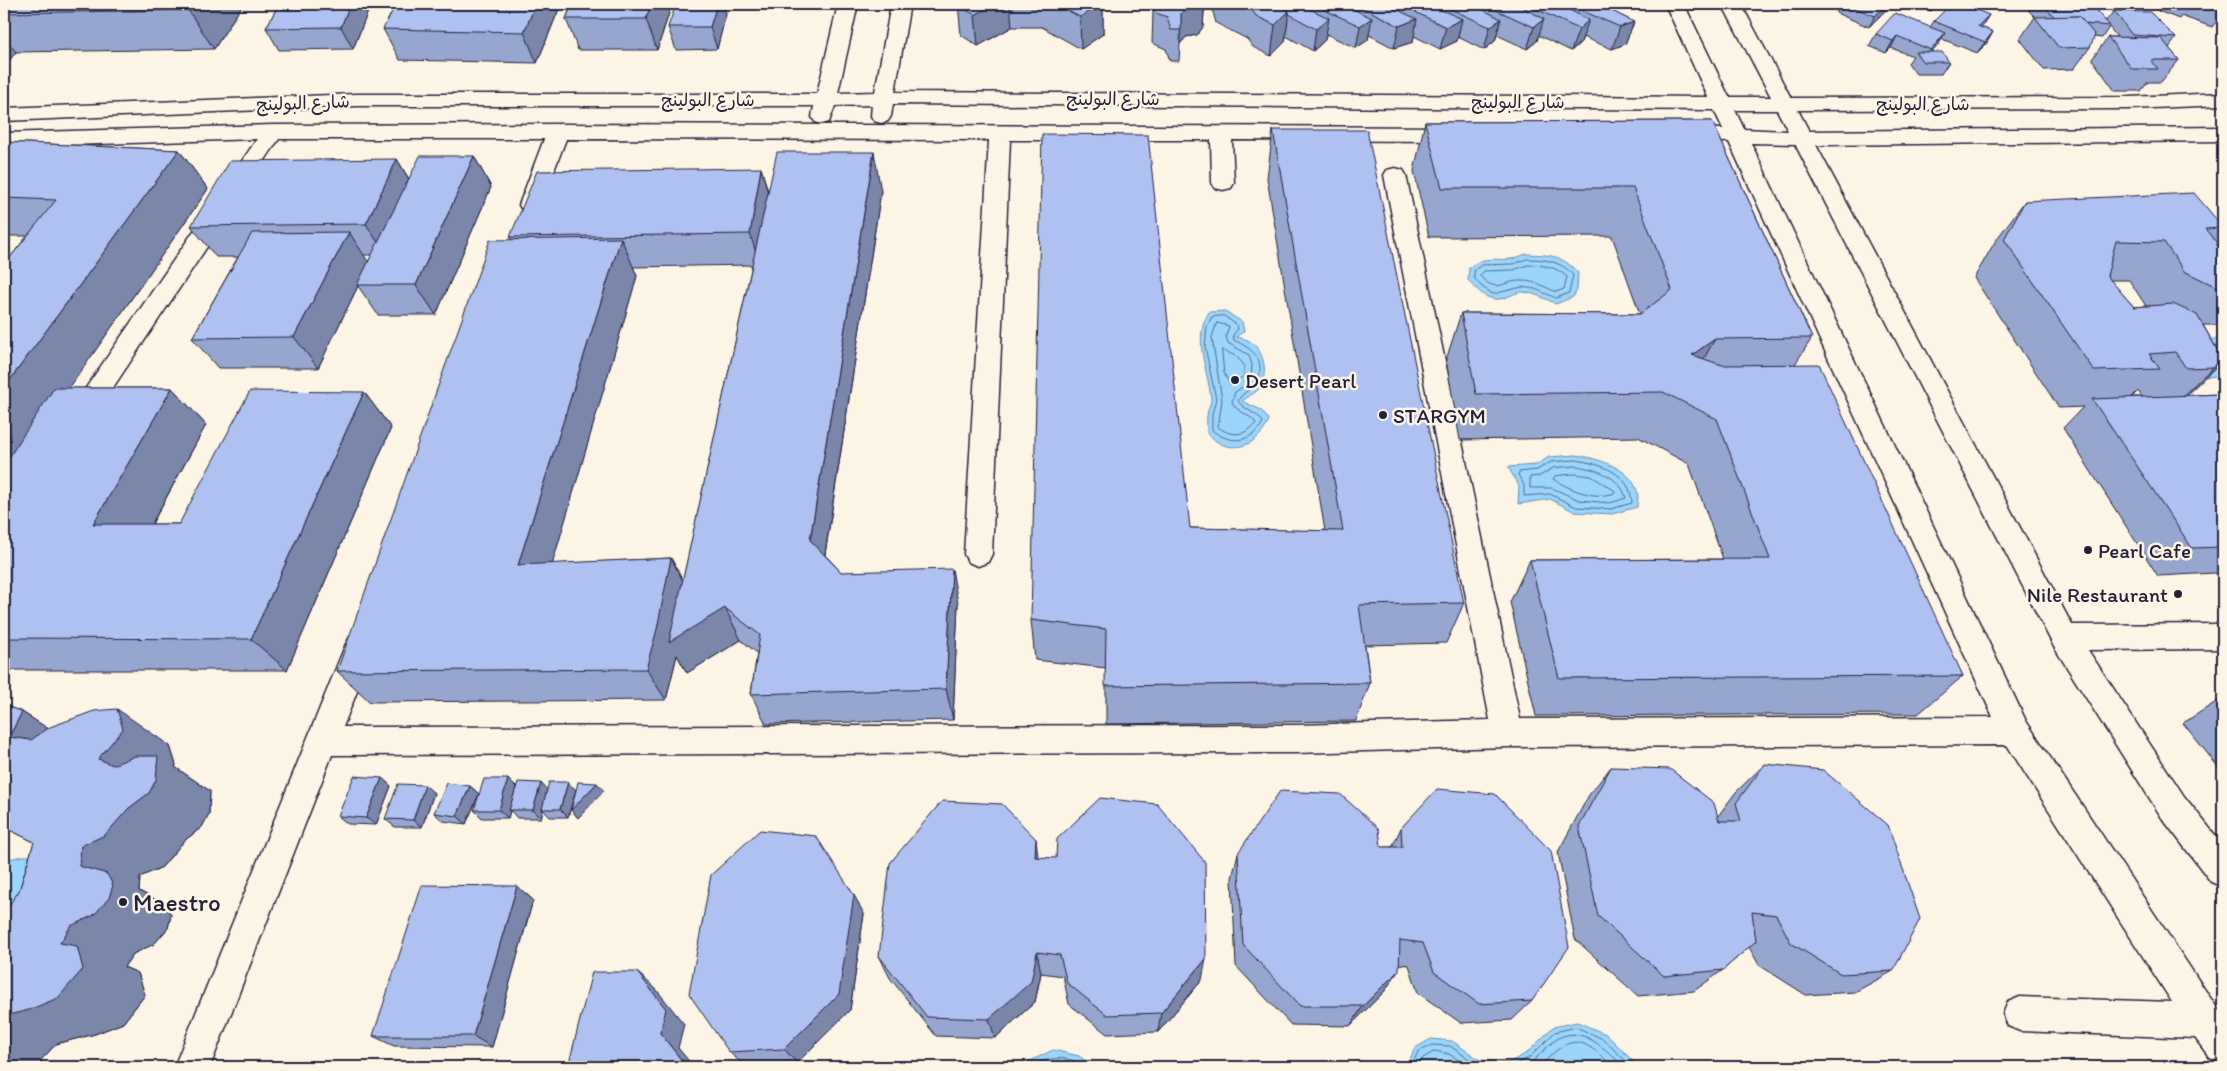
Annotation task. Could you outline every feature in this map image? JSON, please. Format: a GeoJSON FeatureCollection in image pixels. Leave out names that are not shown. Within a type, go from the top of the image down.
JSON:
{"type":"FeatureCollection","features":[{"type":"Feature","properties":{"kind":"street"},"geometry":{"type":"LineString","coordinates":[[819,133],[848,4]]}},
{"type":"Feature","properties":{"kind":"street"},"geometry":{"type":"LineString","coordinates":[[879,132],[900,4]]}},
{"type":"Feature","properties":{"kind":"street"},"geometry":{"type":"LineString","coordinates":[[1675,4],[1739,137],[2015,730],[2214,1033]]}},
{"type":"Feature","properties":{"kind":"street"},"geometry":{"type":"LineString","coordinates":[[1732,4],[2064,638],[2173,807],[2223,871]]}},
{"type":"Feature","properties":{"kind":"street","name":"شارع البولينج"},"geometry":{"type":"LineString","coordinates":[[4,115],[357,100],[826,100],[884,98],[1783,104],[2129,103],[2223,100]]}},
{"type":"Feature","properties":{"kind":"street"},"geometry":{"type":"LineString","coordinates":[[523,224],[558,131]]}},
{"type":"Feature","properties":{"kind":"street"},"geometry":{"type":"LineString","coordinates":[[65,438],[273,132]]}},
{"type":"Feature","properties":{"kind":"street","name":"شارع البولينج"},"geometry":{"type":"LineString","coordinates":[[4,140],[273,132],[1476,134]]}},
{"type":"Feature","properties":{"kind":"street"},"geometry":{"type":"LineString","coordinates":[[978,554],[1000,132]]}},
{"type":"Feature","properties":{"kind":"street"},"geometry":{"type":"LineString","coordinates":[[1221,134],[1223,183]]}},
{"type":"Feature","properties":{"kind":"street","name":"شارع البولينج"},"geometry":{"type":"LineString","coordinates":[[1663,134],[1803,138],[2223,134]]}},
{"type":"Feature","properties":{"kind":"street"},"geometry":{"type":"LineString","coordinates":[[1395,175],[1508,733]]}},
{"type":"Feature","properties":{"kind":"street"},"geometry":{"type":"LineString","coordinates":[[192,1067],[370,621]]}},
{"type":"Feature","properties":{"kind":"street"},"geometry":{"type":"LineString","coordinates":[[2064,638],[2223,636]]}},
{"type":"Feature","properties":{"kind":"street"},"geometry":{"type":"LineString","coordinates":[[323,741],[1295,739],[1508,733],[2015,730]]}},
{"type":"Feature","properties":{"kind":"street"},"geometry":{"type":"LineString","coordinates":[[2020,1014],[2214,1033]]}},
{"type":"Feature","properties":{"kind":"water"},"geometry":{"type":"Polygon","coordinates":[[[1526,254],[1555,257],[1572,267],[1578,273],[1577,290],[1573,297],[1556,304],[1536,295],[1523,292],[1504,298],[1493,299],[1484,295],[1468,280],[1469,268],[1480,261],[1513,259],[1526,254]]]}},
{"type":"Feature","properties":{"kind":"water"},"geometry":{"type":"Polygon","coordinates":[[[1225,311],[1242,322],[1244,331],[1236,337],[1251,342],[1259,351],[1264,362],[1264,374],[1260,388],[1242,401],[1261,410],[1269,420],[1256,439],[1242,446],[1235,447],[1219,443],[1207,433],[1207,416],[1211,399],[1202,354],[1202,333],[1209,312],[1225,311]]]}},
{"type":"Feature","properties":{"kind":"water"},"geometry":{"type":"Polygon","coordinates":[[[2223,339],[2223,376],[2200,377],[2183,340],[2223,339]]]}},
{"type":"Feature","properties":{"kind":"water"},"geometry":{"type":"Polygon","coordinates":[[[1576,455],[1603,462],[1621,470],[1634,483],[1638,493],[1637,507],[1612,514],[1575,512],[1550,499],[1518,504],[1519,486],[1508,467],[1536,465],[1549,457],[1576,455]]]}},
{"type":"Feature","properties":{"kind":"water"},"geometry":{"type":"Polygon","coordinates":[[[23,856],[40,856],[4,936],[4,860],[23,856]]]}},
{"type":"Feature","properties":{"kind":"water"},"geometry":{"type":"Polygon","coordinates":[[[1577,1022],[1606,1034],[1639,1067],[1406,1067],[1415,1048],[1431,1039],[1452,1041],[1480,1060],[1508,1063],[1527,1053],[1553,1027],[1577,1022]]]}},
{"type":"Feature","properties":{"kind":"water"},"geometry":{"type":"Polygon","coordinates":[[[1053,1050],[1079,1056],[1094,1067],[1023,1067],[1026,1063],[1053,1050]]]}},
{"type":"Feature","properties":{"kind":"building"},"geometry":{"type":"Polygon","coordinates":[[[4,4],[192,4],[188,10],[4,13],[4,4]]]}},
{"type":"Feature","properties":{"kind":"building"},"geometry":{"type":"Polygon","coordinates":[[[279,4],[350,4],[341,27],[266,28],[279,4]]]}},
{"type":"Feature","properties":{"kind":"building"},"geometry":{"type":"Polygon","coordinates":[[[396,4],[536,4],[524,32],[383,29],[396,4]]]}},
{"type":"Feature","properties":{"kind":"building"},"geometry":{"type":"Polygon","coordinates":[[[572,4],[651,4],[646,19],[566,19],[572,4]]]}},
{"type":"Feature","properties":{"kind":"building"},"geometry":{"type":"Polygon","coordinates":[[[676,4],[717,4],[710,27],[668,27],[676,4]]]}},
{"type":"Feature","properties":{"kind":"building"},"geometry":{"type":"Polygon","coordinates":[[[957,4],[995,4],[975,15],[957,4]]]}},
{"type":"Feature","properties":{"kind":"building"},"geometry":{"type":"Polygon","coordinates":[[[1055,4],[1102,4],[1080,17],[1055,4]]]}},
{"type":"Feature","properties":{"kind":"building"},"geometry":{"type":"Polygon","coordinates":[[[1159,4],[1199,4],[1188,5],[1181,13],[1181,30],[1171,30],[1167,17],[1153,12],[1159,4]]]}},
{"type":"Feature","properties":{"kind":"building"},"geometry":{"type":"Polygon","coordinates":[[[1243,4],[1276,4],[1289,11],[1275,25],[1256,16],[1250,7],[1243,4]]]}},
{"type":"Feature","properties":{"kind":"building"},"geometry":{"type":"Polygon","coordinates":[[[1277,4],[1299,4],[1329,18],[1316,29],[1289,14],[1289,11],[1277,4]]]}},
{"type":"Feature","properties":{"kind":"building"},"geometry":{"type":"Polygon","coordinates":[[[1319,4],[1342,4],[1372,18],[1360,26],[1318,7],[1319,4]]]}},
{"type":"Feature","properties":{"kind":"building"},"geometry":{"type":"Polygon","coordinates":[[[1363,4],[1385,4],[1417,19],[1399,26],[1362,7],[1363,4]]]}},
{"type":"Feature","properties":{"kind":"building"},"geometry":{"type":"Polygon","coordinates":[[[1406,4],[1428,4],[1462,19],[1446,27],[1417,13],[1406,4]]]}},
{"type":"Feature","properties":{"kind":"building"},"geometry":{"type":"Polygon","coordinates":[[[1446,4],[1472,4],[1501,19],[1490,27],[1451,9],[1446,4]]]}},
{"type":"Feature","properties":{"kind":"building"},"geometry":{"type":"Polygon","coordinates":[[[1483,4],[1517,4],[1544,19],[1534,27],[1483,4]]]}},
{"type":"Feature","properties":{"kind":"building"},"geometry":{"type":"Polygon","coordinates":[[[1525,4],[1558,4],[1589,20],[1579,29],[1525,4]]]}},
{"type":"Feature","properties":{"kind":"building"},"geometry":{"type":"Polygon","coordinates":[[[1572,4],[1598,4],[1634,22],[1620,27],[1585,12],[1572,4]]]}},
{"type":"Feature","properties":{"kind":"building"},"geometry":{"type":"Polygon","coordinates":[[[1846,4],[1887,4],[1875,16],[1846,4]]]}},
{"type":"Feature","properties":{"kind":"building"},"geometry":{"type":"Polygon","coordinates":[[[1951,4],[1961,4],[1989,15],[1978,26],[1993,32],[1985,42],[1934,21],[1951,4]]]}},
{"type":"Feature","properties":{"kind":"building"},"geometry":{"type":"Polygon","coordinates":[[[2041,4],[2090,4],[2110,26],[2085,24],[2079,16],[2055,17],[2041,4]]]}},
{"type":"Feature","properties":{"kind":"building"},"geometry":{"type":"Polygon","coordinates":[[[2114,11],[2150,12],[2176,38],[2132,35],[2114,11]]]}},
{"type":"Feature","properties":{"kind":"building"},"geometry":{"type":"Polygon","coordinates":[[[1895,13],[1945,33],[1931,50],[1897,36],[1893,41],[1876,34],[1895,13]]]}},
{"type":"Feature","properties":{"kind":"building"},"geometry":{"type":"Polygon","coordinates":[[[2079,16],[2095,35],[2090,47],[2059,48],[2035,17],[2079,16]]]}},
{"type":"Feature","properties":{"kind":"building"},"geometry":{"type":"Polygon","coordinates":[[[2108,37],[2161,38],[2179,60],[2151,60],[2158,69],[2132,69],[2108,37]]]}},
{"type":"Feature","properties":{"kind":"building"},"geometry":{"type":"Polygon","coordinates":[[[1915,52],[1942,52],[1949,62],[1923,62],[1915,52]]]}},
{"type":"Feature","properties":{"kind":"building"},"geometry":{"type":"Polygon","coordinates":[[[1712,121],[1812,338],[1715,339],[1692,355],[1722,365],[1819,364],[1963,676],[1559,678],[1530,560],[1770,559],[1717,419],[1663,392],[1476,394],[1461,313],[1640,314],[1672,290],[1633,188],[1442,188],[1425,122],[1712,121]]]}},
{"type":"Feature","properties":{"kind":"building","name":"Desert Pearl"},"geometry":{"type":"Polygon","coordinates":[[[1273,130],[1367,130],[1464,603],[1359,605],[1370,683],[1105,686],[1106,629],[1031,620],[1042,134],[1148,135],[1190,528],[1343,531],[1273,130]]]}},
{"type":"Feature","properties":{"kind":"building"},"geometry":{"type":"Polygon","coordinates":[[[4,142],[179,150],[4,388],[4,265],[56,200],[4,198],[4,142]]]}},
{"type":"Feature","properties":{"kind":"building"},"geometry":{"type":"Polygon","coordinates":[[[777,152],[874,152],[810,540],[841,572],[952,569],[946,689],[751,694],[760,635],[725,608],[669,642],[777,152]]]}},
{"type":"Feature","properties":{"kind":"building"},"geometry":{"type":"Polygon","coordinates":[[[420,156],[474,156],[416,285],[357,285],[420,156]]]}},
{"type":"Feature","properties":{"kind":"building"},"geometry":{"type":"Polygon","coordinates":[[[397,159],[366,224],[191,226],[230,161],[397,159]]]}},
{"type":"Feature","properties":{"kind":"building"},"geometry":{"type":"Polygon","coordinates":[[[761,168],[750,234],[510,237],[537,171],[761,168]]]}},
{"type":"Feature","properties":{"kind":"building"},"geometry":{"type":"Polygon","coordinates":[[[2194,193],[2223,227],[2205,229],[2223,250],[2223,287],[2217,287],[2184,271],[2164,242],[2116,241],[2107,276],[2134,307],[2173,304],[2197,315],[2223,360],[2213,367],[2186,368],[2175,352],[2149,354],[2160,369],[2094,371],[2004,239],[2025,201],[2194,193]]]}},
{"type":"Feature","properties":{"kind":"building"},"geometry":{"type":"Polygon","coordinates":[[[349,232],[294,337],[192,338],[252,233],[349,232]]]}},
{"type":"Feature","properties":{"kind":"building"},"geometry":{"type":"Polygon","coordinates":[[[621,238],[518,565],[671,558],[657,629],[646,669],[337,671],[490,240],[621,238]]]}},
{"type":"Feature","properties":{"kind":"building"},"geometry":{"type":"Polygon","coordinates":[[[54,388],[172,388],[93,524],[179,524],[250,391],[364,392],[251,639],[4,638],[4,465],[54,388]]]}},
{"type":"Feature","properties":{"kind":"building"},"geometry":{"type":"Polygon","coordinates":[[[2223,394],[2223,547],[2192,548],[2092,399],[2223,394]]]}},
{"type":"Feature","properties":{"kind":"building"},"geometry":{"type":"Polygon","coordinates":[[[4,705],[22,712],[9,737],[31,740],[50,727],[94,711],[117,709],[123,729],[98,759],[113,765],[135,756],[158,756],[156,780],[149,793],[129,808],[105,835],[81,846],[79,866],[107,874],[113,885],[109,898],[94,915],[71,926],[60,943],[77,946],[83,969],[58,998],[29,1010],[4,1016],[4,912],[19,891],[34,842],[10,830],[10,803],[4,800],[4,705]]]}},
{"type":"Feature","properties":{"kind":"building"},"geometry":{"type":"Polygon","coordinates":[[[1765,764],[1823,770],[1888,825],[1920,919],[1893,971],[1841,974],[1791,943],[1776,915],[1752,912],[1756,941],[1723,970],[1664,976],[1598,916],[1579,826],[1611,767],[1670,769],[1714,803],[1719,821],[1741,821],[1736,803],[1765,764]]]}},
{"type":"Feature","properties":{"kind":"building"},"geometry":{"type":"Polygon","coordinates":[[[354,776],[382,778],[366,818],[338,816],[354,776]]]}},
{"type":"Feature","properties":{"kind":"building"},"geometry":{"type":"Polygon","coordinates":[[[484,779],[508,779],[499,810],[474,810],[484,779]]]}},
{"type":"Feature","properties":{"kind":"building"},"geometry":{"type":"Polygon","coordinates":[[[518,782],[541,783],[533,810],[509,810],[518,782]]]}},
{"type":"Feature","properties":{"kind":"building"},"geometry":{"type":"Polygon","coordinates":[[[549,782],[568,782],[560,809],[542,809],[549,782]]]}},
{"type":"Feature","properties":{"kind":"building"},"geometry":{"type":"Polygon","coordinates":[[[578,782],[597,783],[571,810],[578,782]]]}},
{"type":"Feature","properties":{"kind":"building"},"geometry":{"type":"Polygon","coordinates":[[[447,783],[470,786],[457,816],[434,813],[447,783]]]}},
{"type":"Feature","properties":{"kind":"building"},"geometry":{"type":"Polygon","coordinates":[[[398,784],[425,785],[413,820],[385,819],[398,784]]]}},
{"type":"Feature","properties":{"kind":"building"},"geometry":{"type":"Polygon","coordinates":[[[1437,789],[1495,794],[1551,851],[1569,947],[1532,1001],[1479,1004],[1434,972],[1423,943],[1400,940],[1399,970],[1363,1006],[1300,1006],[1243,945],[1238,853],[1280,791],[1340,794],[1379,829],[1381,847],[1402,847],[1401,828],[1437,789]]]}},
{"type":"Feature","properties":{"kind":"building"},"geometry":{"type":"Polygon","coordinates":[[[1100,798],[1157,804],[1205,862],[1206,959],[1161,1013],[1107,1015],[1067,983],[1060,955],[1037,952],[1031,982],[989,1019],[927,1017],[879,956],[890,863],[942,801],[1002,804],[1036,839],[1035,857],[1056,858],[1057,839],[1100,798]]]}},
{"type":"Feature","properties":{"kind":"building"},"geometry":{"type":"Polygon","coordinates":[[[760,830],[816,836],[854,895],[839,994],[784,1049],[729,1052],[689,994],[711,875],[760,830]]]}},
{"type":"Feature","properties":{"kind":"building"},"geometry":{"type":"Polygon","coordinates":[[[422,885],[517,886],[473,1036],[373,1036],[422,885]]]}},
{"type":"Feature","properties":{"kind":"building"},"geometry":{"type":"Polygon","coordinates":[[[592,972],[637,972],[666,1009],[660,1033],[687,1067],[568,1067],[592,972]]]}},
{"type":"Feature","properties":{"kind":"place","name":"Desert Pearl"},"geometry":{"type":"Point","coordinates":[1235,380]}},
{"type":"Feature","properties":{"kind":"place","name":"STARGYM"},"geometry":{"type":"Point","coordinates":[1383,415]}},
{"type":"Feature","properties":{"kind":"place","name":"Pearl Cafe"},"geometry":{"type":"Point","coordinates":[2088,550]}},
{"type":"Feature","properties":{"kind":"place","name":"Nile Restaurant"},"geometry":{"type":"Point","coordinates":[2178,594]}},
{"type":"Feature","properties":{"kind":"place","name":"Maestro"},"geometry":{"type":"Point","coordinates":[123,902]}}]}
